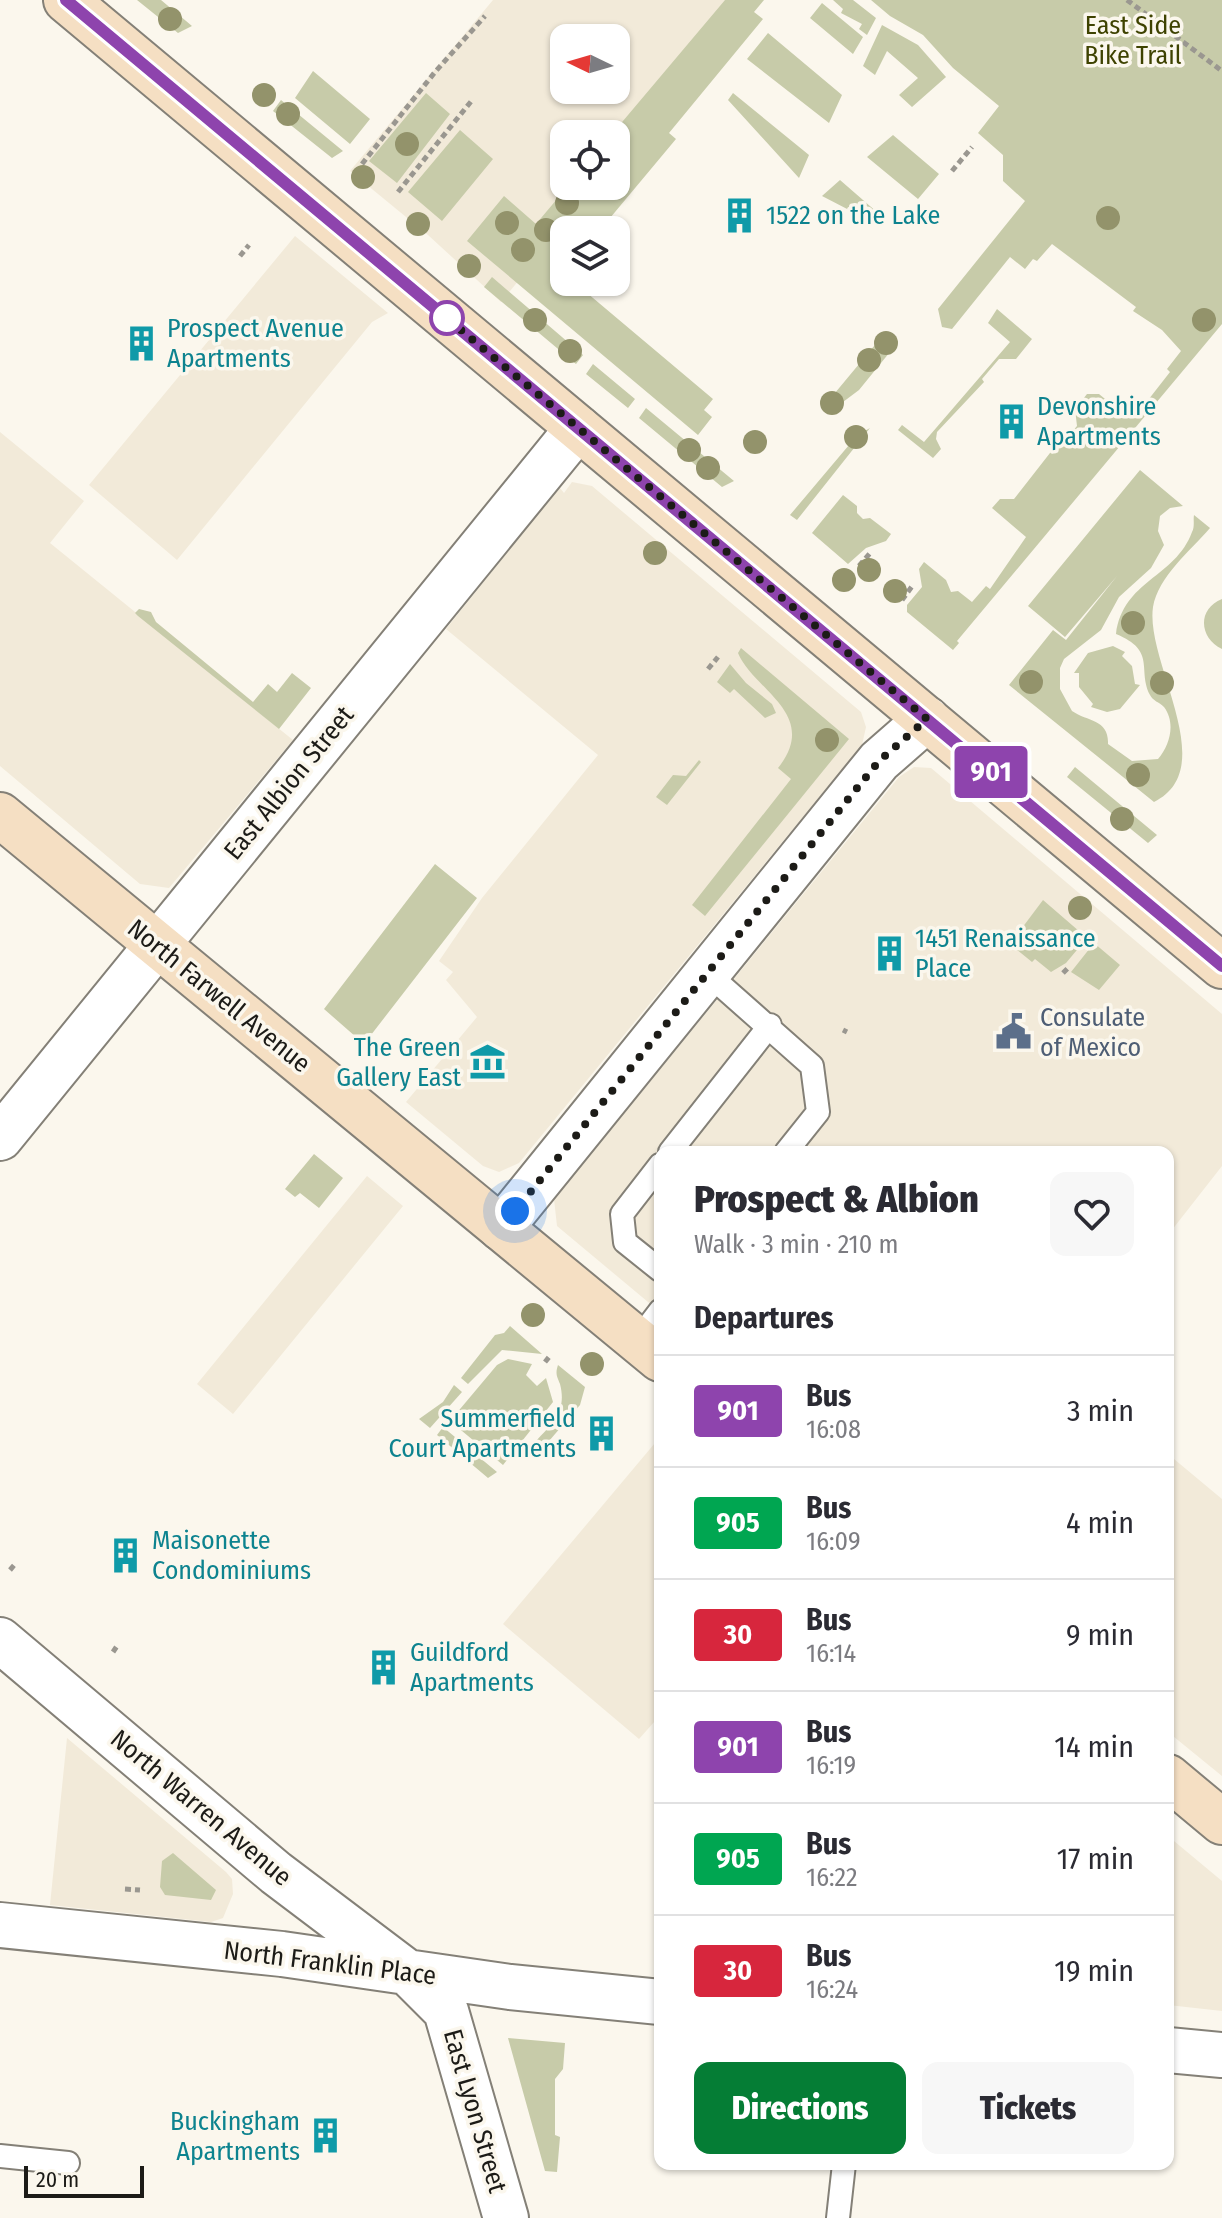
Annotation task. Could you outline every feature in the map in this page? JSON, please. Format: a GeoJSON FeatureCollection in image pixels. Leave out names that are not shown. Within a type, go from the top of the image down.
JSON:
{"type":"FeatureCollection","features":[{"type":"Feature","properties":{"kind":"main road"},"geometry":{"type":"LineString","coordinates":[[66,0],[927,719],[1219,956]]}},
{"type":"Feature","properties":{"kind":"main road","name":"North Farwell Avenue"},"geometry":{"type":"LineString","coordinates":[[0,815],[501,1228],[652,1337]]}},
{"type":"Feature","properties":{"kind":"main road"},"geometry":{"type":"LineString","coordinates":[[1174,1782],[1222,1822]]}},
{"type":"Feature","properties":{"kind":"street","name":"East Albion Street"},"geometry":{"type":"LineString","coordinates":[[0,1138],[578,428]]}},
{"type":"Feature","properties":{"kind":"street"},"geometry":{"type":"LineString","coordinates":[[501,1228],[879,761],[927,719]]}},
{"type":"Feature","properties":{"kind":"street","name":"North Warren Avenue"},"geometry":{"type":"LineString","coordinates":[[0,1640],[276,1873],[407,1972]]}},
{"type":"Feature","properties":{"kind":"street","name":"North Franklin Place"},"geometry":{"type":"LineString","coordinates":[[0,1925],[282,1954],[654,2001]]}},
{"type":"Feature","properties":{"kind":"street","name":"East Lyon Street"},"geometry":{"type":"LineString","coordinates":[[407,1972],[446,2011],[506,2218]]}},
{"type":"Feature","properties":{"kind":"street"},"geometry":{"type":"LineString","coordinates":[[1174,2051],[1222,2055]]}},
{"type":"Feature","properties":{"kind":"lane"},"geometry":{"type":"LineString","coordinates":[[707,973],[770,1025],[812,1066],[818,1112],[791,1146]]}},
{"type":"Feature","properties":{"kind":"lane"},"geometry":{"type":"LineString","coordinates":[[675,1146],[770,1025]]}},
{"type":"Feature","properties":{"kind":"lane"},"geometry":{"type":"LineString","coordinates":[[654,1173],[622,1214],[625,1242],[654,1265]]}},
{"type":"Feature","properties":{"kind":"lane"},"geometry":{"type":"LineString","coordinates":[[0,2156],[68,2163]]}},
{"type":"Feature","properties":{"kind":"lane"},"geometry":{"type":"LineString","coordinates":[[838,2218],[843,2170]]}},
{"type":"Feature","properties":{"kind":"path"},"geometry":{"type":"LineString","coordinates":[[1127,0],[1222,71]]}},
{"type":"Feature","properties":{"kind":"path"},"geometry":{"type":"LineString","coordinates":[[362,164],[435,72],[485,16]]}},
{"type":"Feature","properties":{"kind":"path"},"geometry":{"type":"LineString","coordinates":[[398,192],[473,99]]}},
{"type":"Feature","properties":{"kind":"path"},"geometry":{"type":"LineString","coordinates":[[952,171],[972,147]]}},
{"type":"Feature","properties":{"kind":"path"},"geometry":{"type":"LineString","coordinates":[[240,256],[249,245]]}},
{"type":"Feature","properties":{"kind":"path"},"geometry":{"type":"LineString","coordinates":[[859,566],[871,552]]}},
{"type":"Feature","properties":{"kind":"path"},"geometry":{"type":"LineString","coordinates":[[902,600],[913,585]]}},
{"type":"Feature","properties":{"kind":"path"},"geometry":{"type":"LineString","coordinates":[[708,669],[718,657]]}},
{"type":"Feature","properties":{"kind":"path"},"geometry":{"type":"LineString","coordinates":[[10,1570],[16,1563]]}},
{"type":"Feature","properties":{"kind":"path"},"geometry":{"type":"LineString","coordinates":[[125,1889],[140,1890]]}},
{"type":"Feature","properties":{"kind":"shaded area"},"geometry":{"type":"Polygon","coordinates":[[[493,0],[745,0],[629,120],[550,120],[550,200],[585,200],[571,216],[550,216],[550,242],[501,302],[428,235],[350,171],[493,0]]]}},
{"type":"Feature","properties":{"kind":"shaded area"},"geometry":{"type":"Polygon","coordinates":[[[295,236],[388,313],[372,322],[177,560],[89,485],[295,236]]]}},
{"type":"Feature","properties":{"kind":"shaded area"},"geometry":{"type":"Polygon","coordinates":[[[0,432],[84,501],[50,543],[293,740],[169,888],[140,884],[0,766],[0,432]]]}},
{"type":"Feature","properties":{"kind":"shaded area"},"geometry":{"type":"Polygon","coordinates":[[[572,482],[592,486],[861,712],[866,727],[862,745],[519,1163],[499,1172],[483,1166],[406,1102],[477,1017],[446,980],[453,972],[439,961],[482,898],[598,755],[446,629],[553,495],[560,488],[564,493],[572,482]]]}},
{"type":"Feature","properties":{"kind":"shaded area"},"geometry":{"type":"Polygon","coordinates":[[[914,767],[931,768],[1222,1014],[1222,1166],[1174,1227],[1174,1146],[654,1146],[654,1307],[557,1226],[554,1199],[899,777],[914,767]]]}},
{"type":"Feature","properties":{"kind":"shaded area"},"geometry":{"type":"Polygon","coordinates":[[[367,1176],[403,1206],[233,1414],[197,1384],[367,1176]]]}},
{"type":"Feature","properties":{"kind":"shaded area"},"geometry":{"type":"Polygon","coordinates":[[[654,1444],[654,1722],[639,1739],[503,1624],[654,1444]]]}},
{"type":"Feature","properties":{"kind":"shaded area"},"geometry":{"type":"Polygon","coordinates":[[[1174,1459],[1222,1499],[1222,1776],[1174,1737],[1174,1459]]]}},
{"type":"Feature","properties":{"kind":"shaded area"},"geometry":{"type":"Polygon","coordinates":[[[67,1738],[226,1872],[232,1879],[233,1894],[223,1918],[211,1922],[50,1905],[67,1738]]]}},
{"type":"Feature","properties":{"kind":"shaded area"},"geometry":{"type":"Polygon","coordinates":[[[1174,1841],[1222,1881],[1222,2011],[1174,2006],[1174,1841]]]}},
{"type":"Feature","properties":{"kind":"green space"},"geometry":{"type":"Polygon","coordinates":[[[137,0],[161,0],[192,26],[178,33],[137,0]]]}},
{"type":"Feature","properties":{"kind":"green space"},"geometry":{"type":"Polygon","coordinates":[[[725,0],[764,0],[754,12],[763,19],[669,133],[676,139],[630,194],[630,120],[624,120],[725,0]]]}},
{"type":"Feature","properties":{"kind":"green space"},"geometry":{"type":"Polygon","coordinates":[[[833,0],[853,0],[876,18],[867,35],[859,29],[862,24],[841,13],[843,9],[833,0]]]}},
{"type":"Feature","properties":{"kind":"green space","name":"East Side Bike Trail"},"geometry":{"type":"Polygon","coordinates":[[[871,0],[1222,0],[1222,324],[957,641],[959,643],[953,650],[907,612],[907,605],[922,587],[919,569],[924,562],[946,580],[951,592],[958,591],[972,602],[986,586],[990,589],[1026,537],[992,508],[1000,499],[1014,499],[1057,444],[1060,446],[1077,426],[1075,409],[1087,394],[1099,394],[1127,417],[1140,401],[1145,404],[1170,372],[1167,369],[1181,351],[1162,330],[1133,311],[1136,307],[1052,244],[1025,269],[1010,257],[952,329],[942,327],[938,309],[1025,201],[1003,181],[1003,155],[978,133],[999,106],[953,68],[923,35],[890,16],[871,0]]]}},
{"type":"Feature","properties":{"kind":"green space"},"geometry":{"type":"Polygon","coordinates":[[[822,3],[863,37],[853,54],[810,18],[822,3]]]}},
{"type":"Feature","properties":{"kind":"green space"},"geometry":{"type":"Polygon","coordinates":[[[882,25],[918,45],[946,77],[912,107],[899,95],[918,78],[887,51],[875,75],[863,66],[882,25]]]}},
{"type":"Feature","properties":{"kind":"green space"},"geometry":{"type":"Polygon","coordinates":[[[768,33],[842,95],[829,123],[747,59],[768,33]]]}},
{"type":"Feature","properties":{"kind":"green space"},"geometry":{"type":"Polygon","coordinates":[[[313,71],[370,119],[350,144],[295,98],[313,71]]]}},
{"type":"Feature","properties":{"kind":"green space"},"geometry":{"type":"Polygon","coordinates":[[[426,93],[450,114],[397,183],[369,161],[426,93]]]}},
{"type":"Feature","properties":{"kind":"green space"},"geometry":{"type":"Polygon","coordinates":[[[733,93],[809,155],[799,178],[728,100],[733,93]]]}},
{"type":"Feature","properties":{"kind":"green space"},"geometry":{"type":"Polygon","coordinates":[[[281,100],[343,151],[332,158],[273,111],[281,100]]]}},
{"type":"Feature","properties":{"kind":"green space"},"geometry":{"type":"Polygon","coordinates":[[[460,130],[493,159],[442,221],[408,192],[460,130]]]}},
{"type":"Feature","properties":{"kind":"green space"},"geometry":{"type":"Polygon","coordinates":[[[893,135],[939,174],[918,199],[867,157],[893,135]]]}},
{"type":"Feature","properties":{"kind":"green space"},"geometry":{"type":"Polygon","coordinates":[[[840,180],[886,220],[880,226],[822,196],[840,180]]]}},
{"type":"Feature","properties":{"kind":"green space"},"geometry":{"type":"Polygon","coordinates":[[[504,196],[536,224],[556,200],[625,200],[612,216],[550,216],[550,296],[591,296],[713,399],[704,410],[712,417],[698,435],[467,241],[504,196]]]}},
{"type":"Feature","properties":{"kind":"green space"},"geometry":{"type":"Polygon","coordinates":[[[492,277],[583,355],[576,364],[484,287],[492,277]]]}},
{"type":"Feature","properties":{"kind":"green space"},"geometry":{"type":"Polygon","coordinates":[[[997,309],[1032,339],[1016,359],[999,359],[982,379],[984,382],[937,432],[936,439],[941,449],[933,458],[898,430],[902,425],[924,442],[1010,342],[988,323],[997,309]]]}},
{"type":"Feature","properties":{"kind":"green space"},"geometry":{"type":"Polygon","coordinates":[[[884,334],[894,339],[894,347],[859,390],[831,411],[826,410],[825,405],[884,334]]]}},
{"type":"Feature","properties":{"kind":"green space"},"geometry":{"type":"Polygon","coordinates":[[[593,364],[635,399],[628,408],[586,374],[593,364]]]}},
{"type":"Feature","properties":{"kind":"green space"},"geometry":{"type":"Polygon","coordinates":[[[646,408],[734,481],[722,487],[639,418],[646,408]]]}},
{"type":"Feature","properties":{"kind":"green space"},"geometry":{"type":"Polygon","coordinates":[[[870,428],[797,520],[790,515],[849,445],[847,441],[870,428]]]}},
{"type":"Feature","properties":{"kind":"green space"},"geometry":{"type":"Polygon","coordinates":[[[1140,470],[1183,506],[1170,508],[1160,516],[1158,531],[1164,545],[1151,568],[1119,597],[1101,630],[1064,659],[1060,668],[1060,689],[1072,711],[1101,725],[1108,744],[1132,761],[1158,759],[1170,734],[1168,713],[1150,695],[1144,661],[1137,647],[1116,634],[1128,602],[1184,547],[1193,530],[1194,515],[1210,528],[1168,575],[1153,607],[1159,656],[1181,740],[1181,765],[1173,786],[1154,802],[1009,685],[1053,630],[1066,640],[1117,576],[1065,637],[1028,606],[1140,470]]]}},
{"type":"Feature","properties":{"kind":"green space"},"geometry":{"type":"Polygon","coordinates":[[[843,495],[857,506],[857,513],[863,519],[870,518],[891,534],[886,541],[866,548],[848,564],[812,533],[843,495]]]}},
{"type":"Feature","properties":{"kind":"green space"},"geometry":{"type":"Polygon","coordinates":[[[1222,599],[1222,649],[1209,638],[1204,624],[1208,609],[1222,599]]]}},
{"type":"Feature","properties":{"kind":"green space"},"geometry":{"type":"Polygon","coordinates":[[[139,609],[151,612],[156,622],[253,702],[268,684],[277,692],[292,673],[311,688],[279,729],[138,616],[135,613],[139,609]]]}},
{"type":"Feature","properties":{"kind":"green space"},"geometry":{"type":"Polygon","coordinates":[[[1113,646],[1125,652],[1122,656],[1132,666],[1135,684],[1140,685],[1120,709],[1107,712],[1091,707],[1093,704],[1079,687],[1079,673],[1074,673],[1088,653],[1113,646]]]}},
{"type":"Feature","properties":{"kind":"green space"},"geometry":{"type":"Polygon","coordinates":[[[741,648],[849,739],[705,916],[692,905],[791,779],[778,768],[789,749],[792,732],[788,718],[780,704],[746,666],[738,653],[741,648]]]}},
{"type":"Feature","properties":{"kind":"green space"},"geometry":{"type":"Polygon","coordinates":[[[730,664],[746,683],[772,704],[776,713],[765,718],[734,689],[730,693],[717,682],[730,664]]]}},
{"type":"Feature","properties":{"kind":"green space"},"geometry":{"type":"Polygon","coordinates":[[[699,760],[701,762],[667,805],[656,797],[673,775],[686,776],[699,760]]]}},
{"type":"Feature","properties":{"kind":"green space"},"geometry":{"type":"Polygon","coordinates":[[[1075,767],[1157,835],[1148,843],[1067,777],[1075,767]]]}},
{"type":"Feature","properties":{"kind":"green space"},"geometry":{"type":"Polygon","coordinates":[[[435,864],[477,898],[364,1044],[324,1009],[435,864]]]}},
{"type":"Feature","properties":{"kind":"green space"},"geometry":{"type":"Polygon","coordinates":[[[1043,900],[1087,938],[1066,963],[1051,972],[1035,959],[1032,962],[1010,944],[1043,900]]]}},
{"type":"Feature","properties":{"kind":"green space"},"geometry":{"type":"Polygon","coordinates":[[[1094,943],[1120,965],[1099,990],[1071,972],[1094,943]]]}},
{"type":"Feature","properties":{"kind":"green space"},"geometry":{"type":"Polygon","coordinates":[[[314,1154],[343,1178],[319,1208],[300,1193],[295,1197],[285,1189],[314,1154]]]}},
{"type":"Feature","properties":{"kind":"green space"},"geometry":{"type":"Polygon","coordinates":[[[510,1326],[542,1354],[502,1350],[468,1384],[461,1378],[495,1335],[504,1333],[510,1326]]]}},
{"type":"Feature","properties":{"kind":"green space"},"geometry":{"type":"Polygon","coordinates":[[[508,1359],[532,1364],[526,1375],[537,1386],[546,1378],[553,1402],[503,1465],[450,1421],[497,1365],[508,1359]]]}},
{"type":"Feature","properties":{"kind":"green space"},"geometry":{"type":"Polygon","coordinates":[[[558,1365],[585,1387],[580,1405],[543,1448],[536,1441],[553,1422],[562,1402],[558,1365]]]}},
{"type":"Feature","properties":{"kind":"green space"},"geometry":{"type":"Polygon","coordinates":[[[454,1385],[462,1392],[430,1428],[419,1419],[443,1402],[454,1385]]]}},
{"type":"Feature","properties":{"kind":"green space"},"geometry":{"type":"Polygon","coordinates":[[[443,1427],[497,1472],[488,1478],[437,1435],[443,1427]]]}},
{"type":"Feature","properties":{"kind":"green space"},"geometry":{"type":"Polygon","coordinates":[[[173,1853],[216,1890],[211,1900],[165,1895],[160,1887],[162,1861],[173,1853]]]}},
{"type":"Feature","properties":{"kind":"green space"},"geometry":{"type":"Polygon","coordinates":[[[508,2038],[565,2043],[563,2069],[555,2079],[555,2135],[560,2137],[557,2172],[545,2171],[508,2038]]]}},
{"type":"Feature","properties":{"kind":"bus line","name":"901"},"geometry":{"type":"LineString","coordinates":[[66,0],[1222,966]]}},
{"type":"Feature","properties":{"kind":"place","name":"1522 on the Lake"},"geometry":{"type":"Point","coordinates":[740,215]}},
{"type":"Feature","properties":{"kind":"place","name":"Prospect Avenue Apartments"},"geometry":{"type":"Point","coordinates":[141,343]}},
{"type":"Feature","properties":{"kind":"place","name":"Devonshire Apartments"},"geometry":{"type":"Point","coordinates":[1011,421]}},
{"type":"Feature","properties":{"kind":"place","name":"1451 Renaissance Place"},"geometry":{"type":"Point","coordinates":[889,953]}},
{"type":"Feature","properties":{"kind":"place","name":"Consulate of Mexico"},"geometry":{"type":"Point","coordinates":[1014,1032]}},
{"type":"Feature","properties":{"kind":"place","name":"The Green Gallery East"},"geometry":{"type":"Point","coordinates":[487,1062]}},
{"type":"Feature","properties":{"kind":"place","name":"Summerfield Court Apartments"},"geometry":{"type":"Point","coordinates":[602,1433]}},
{"type":"Feature","properties":{"kind":"place","name":"Maisonette Condominiums"},"geometry":{"type":"Point","coordinates":[126,1555]}},
{"type":"Feature","properties":{"kind":"place","name":"Guildford Apartments"},"geometry":{"type":"Point","coordinates":[384,1667]}},
{"type":"Feature","properties":{"kind":"place","name":"Buckingham Apartments"},"geometry":{"type":"Point","coordinates":[326,2136]}},
{"type":"Feature","properties":{"kind":"route"},"geometry":{"type":"LineString","coordinates":[[447,318],[443,315],[927,719],[879,761],[515,1211]]}}]}
